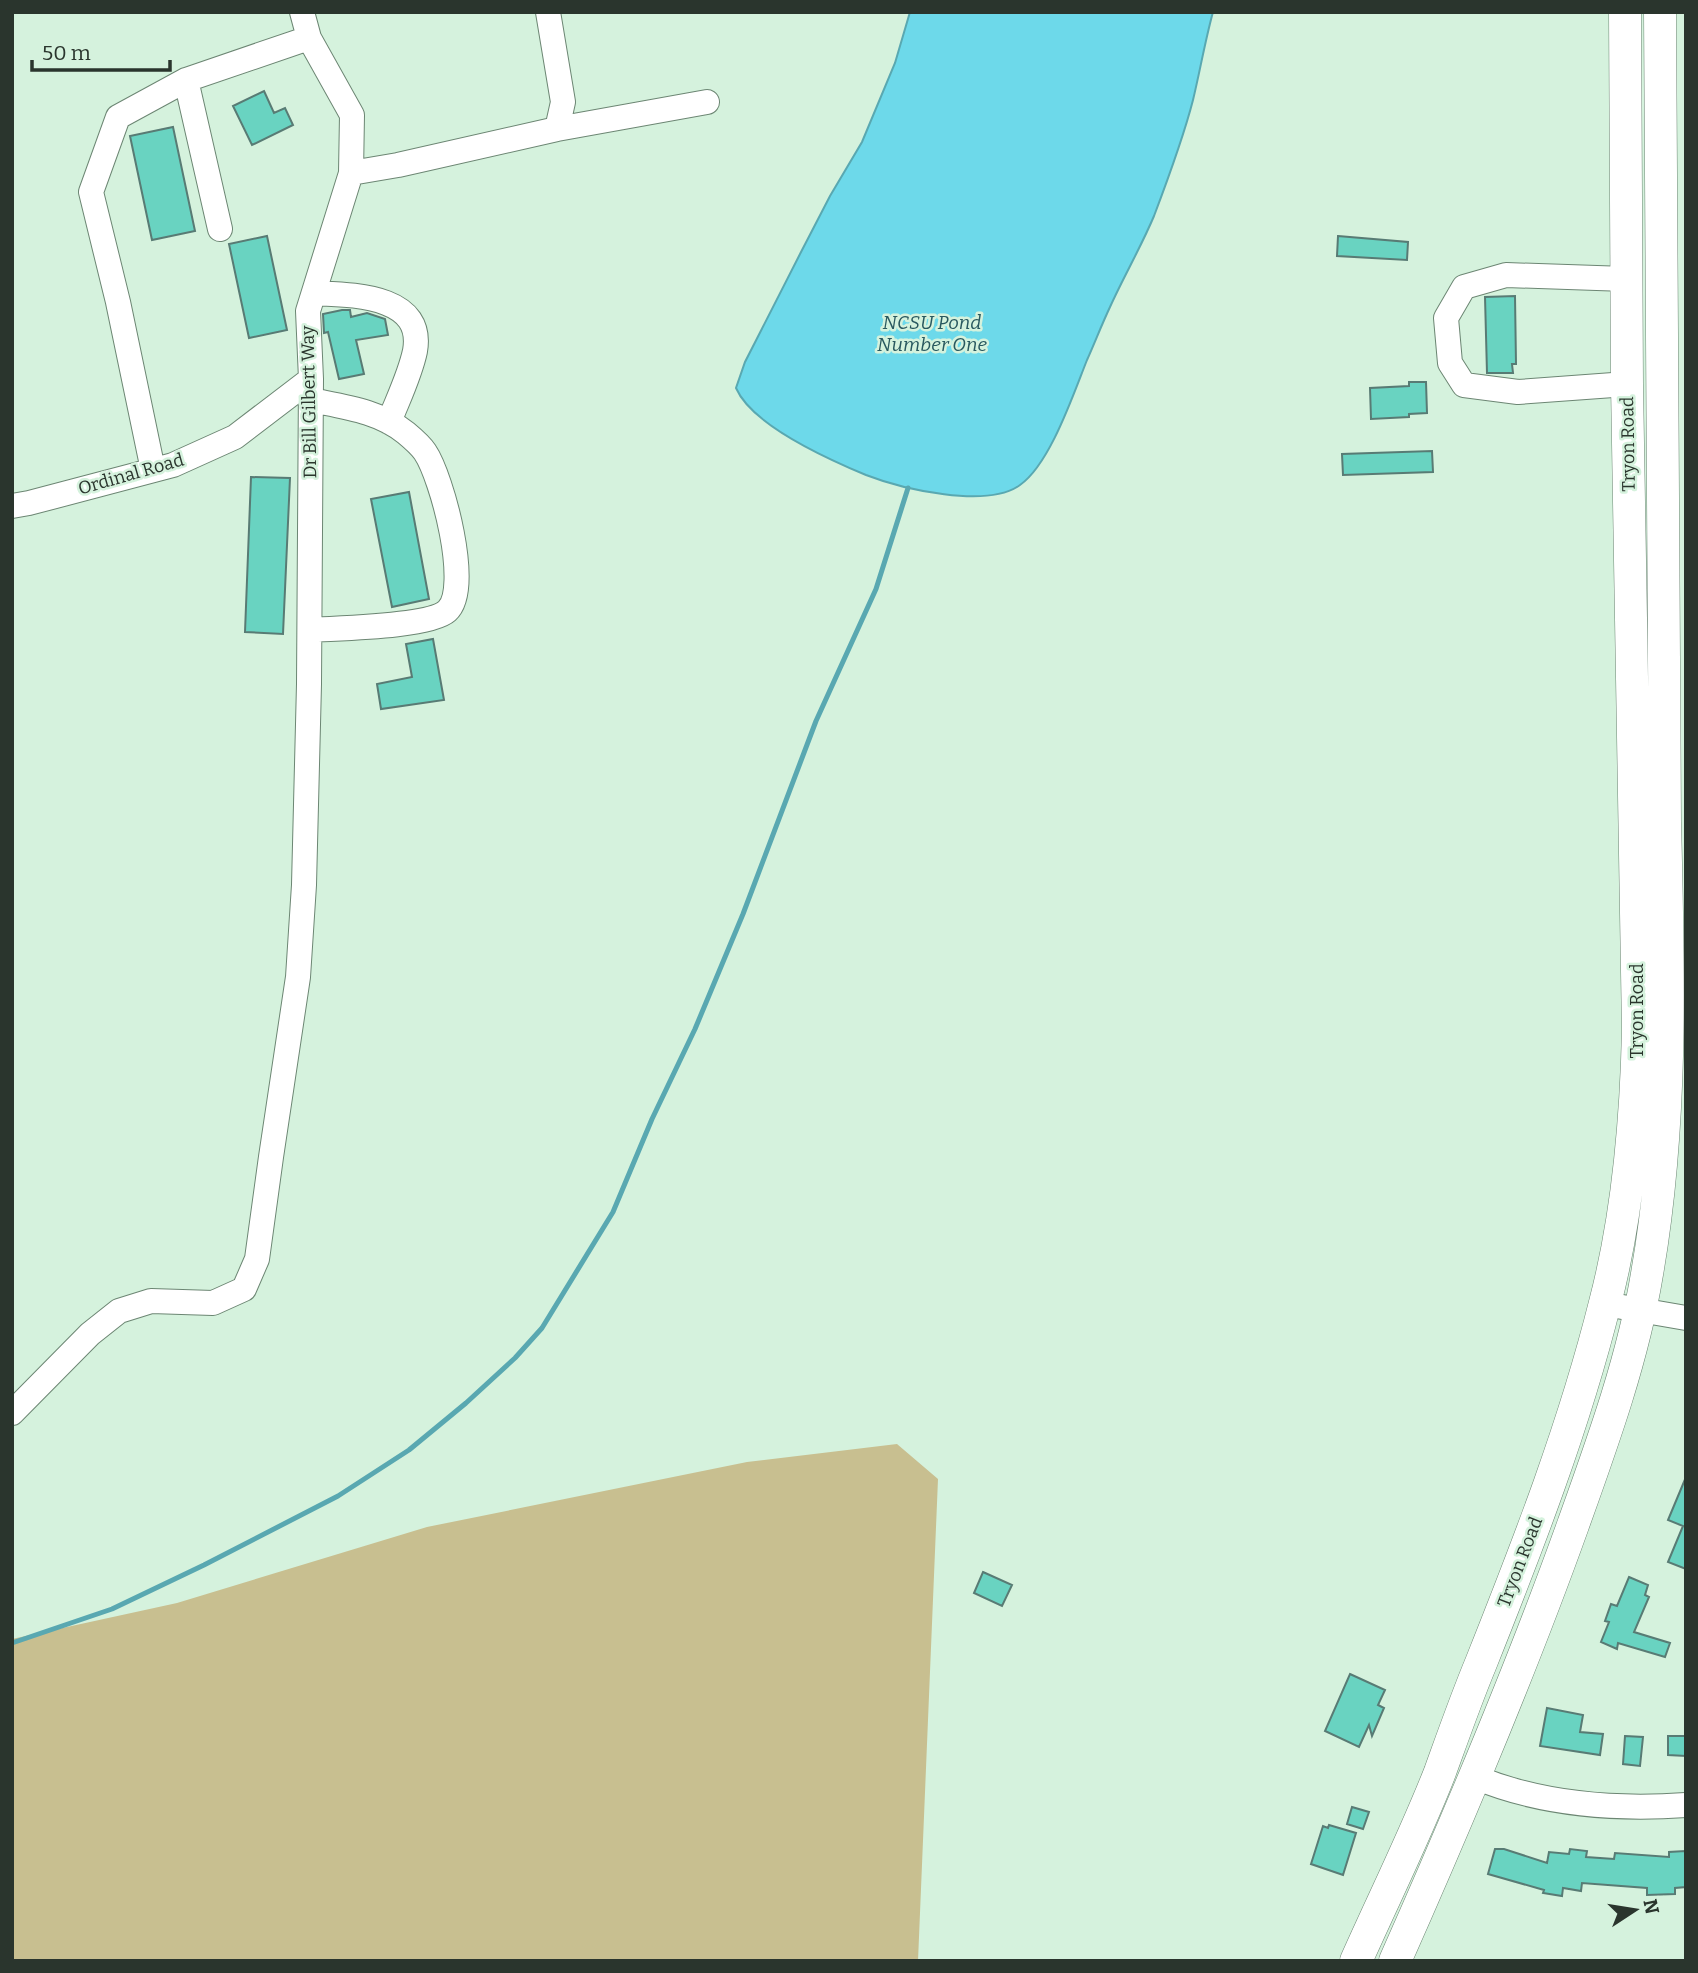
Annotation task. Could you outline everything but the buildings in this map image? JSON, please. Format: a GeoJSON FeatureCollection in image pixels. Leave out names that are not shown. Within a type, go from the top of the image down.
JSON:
{"type":"FeatureCollection","features":[{"type":"Feature","properties":{"kind":"main road","name":"Tryon Road"},"geometry":{"type":"LineString","coordinates":[[1356,1961],[1439,1773],[1529,1541],[1561,1450],[1605,1304],[1630,1163],[1637,1076],[1627,384],[1625,12]]}},
{"type":"Feature","properties":{"kind":"main road","name":"Tryon Road"},"geometry":{"type":"LineString","coordinates":[[1395,1961],[1513,1685],[1596,1461],[1640,1310],[1655,1227],[1664,1118],[1667,995],[1676,877],[1660,12]]}},
{"type":"Feature","properties":{"kind":"street","name":"Dr Bill Gilbert Way"},"geometry":{"type":"LineString","coordinates":[[12,1413],[90,1334],[120,1311],[151,1301],[213,1303],[244,1289],[257,1259],[298,977],[304,885],[310,629],[311,389],[308,311],[351,173],[352,115],[309,38],[302,12]]}},
{"type":"Feature","properties":{"kind":"street"},"geometry":{"type":"LineString","coordinates":[[548,12],[563,102],[557,129]]}},
{"type":"Feature","properties":{"kind":"street"},"geometry":{"type":"LineString","coordinates":[[153,470],[118,302],[90,192],[118,117],[187,80],[309,38]]}},
{"type":"Feature","properties":{"kind":"street"},"geometry":{"type":"LineString","coordinates":[[187,80],[220,229]]}},
{"type":"Feature","properties":{"kind":"street"},"geometry":{"type":"LineString","coordinates":[[351,173],[557,129],[707,102]]}},
{"type":"Feature","properties":{"kind":"street"},"geometry":{"type":"LineString","coordinates":[[1626,279],[1506,275],[1464,287],[1446,318],[1450,363],[1464,385],[1518,392],[1627,384]]}},
{"type":"Feature","properties":{"kind":"street"},"geometry":{"type":"LineString","coordinates":[[314,293],[377,300],[397,307],[412,323],[416,347],[389,422]]}},
{"type":"Feature","properties":{"kind":"street"},"geometry":{"type":"LineString","coordinates":[[310,629],[415,622],[440,616],[453,604],[456,558],[449,513],[425,452],[406,433],[383,418],[311,389]]}},
{"type":"Feature","properties":{"kind":"street","name":"Ordinal Road"},"geometry":{"type":"LineString","coordinates":[[12,506],[173,465],[235,436],[311,389]]}},
{"type":"Feature","properties":{"kind":"street"},"geometry":{"type":"LineString","coordinates":[[1605,1304],[1686,1318]]}},
{"type":"Feature","properties":{"kind":"street"},"geometry":{"type":"LineString","coordinates":[[1475,1777],[1495,1786],[1540,1798],[1609,1807],[1686,1805]]}},
{"type":"Feature","properties":{"kind":"shaded area"},"geometry":{"type":"Polygon","coordinates":[[[897,1444],[938,1479],[918,1961],[12,1961],[12,1639],[177,1603],[427,1527],[747,1462],[897,1444]]]}},
{"type":"Feature","properties":{"kind":"water","name":"NCSU Pond Number One"},"geometry":{"type":"Polygon","coordinates":[[[910,12],[1213,12],[1189,115],[1165,188],[1149,228],[1104,320],[1060,428],[1031,475],[1020,485],[987,496],[922,491],[866,475],[813,451],[775,428],[745,402],[736,388],[745,362],[800,254],[862,142],[895,63],[910,12]]]}},
{"type":"Feature","properties":{"kind":"waterway"},"geometry":{"type":"LineString","coordinates":[[12,1643],[112,1609],[338,1496],[409,1450],[466,1403],[515,1358],[542,1328],[613,1212],[652,1119],[695,1029],[743,914],[816,721],[876,589],[908,488]]}}]}
